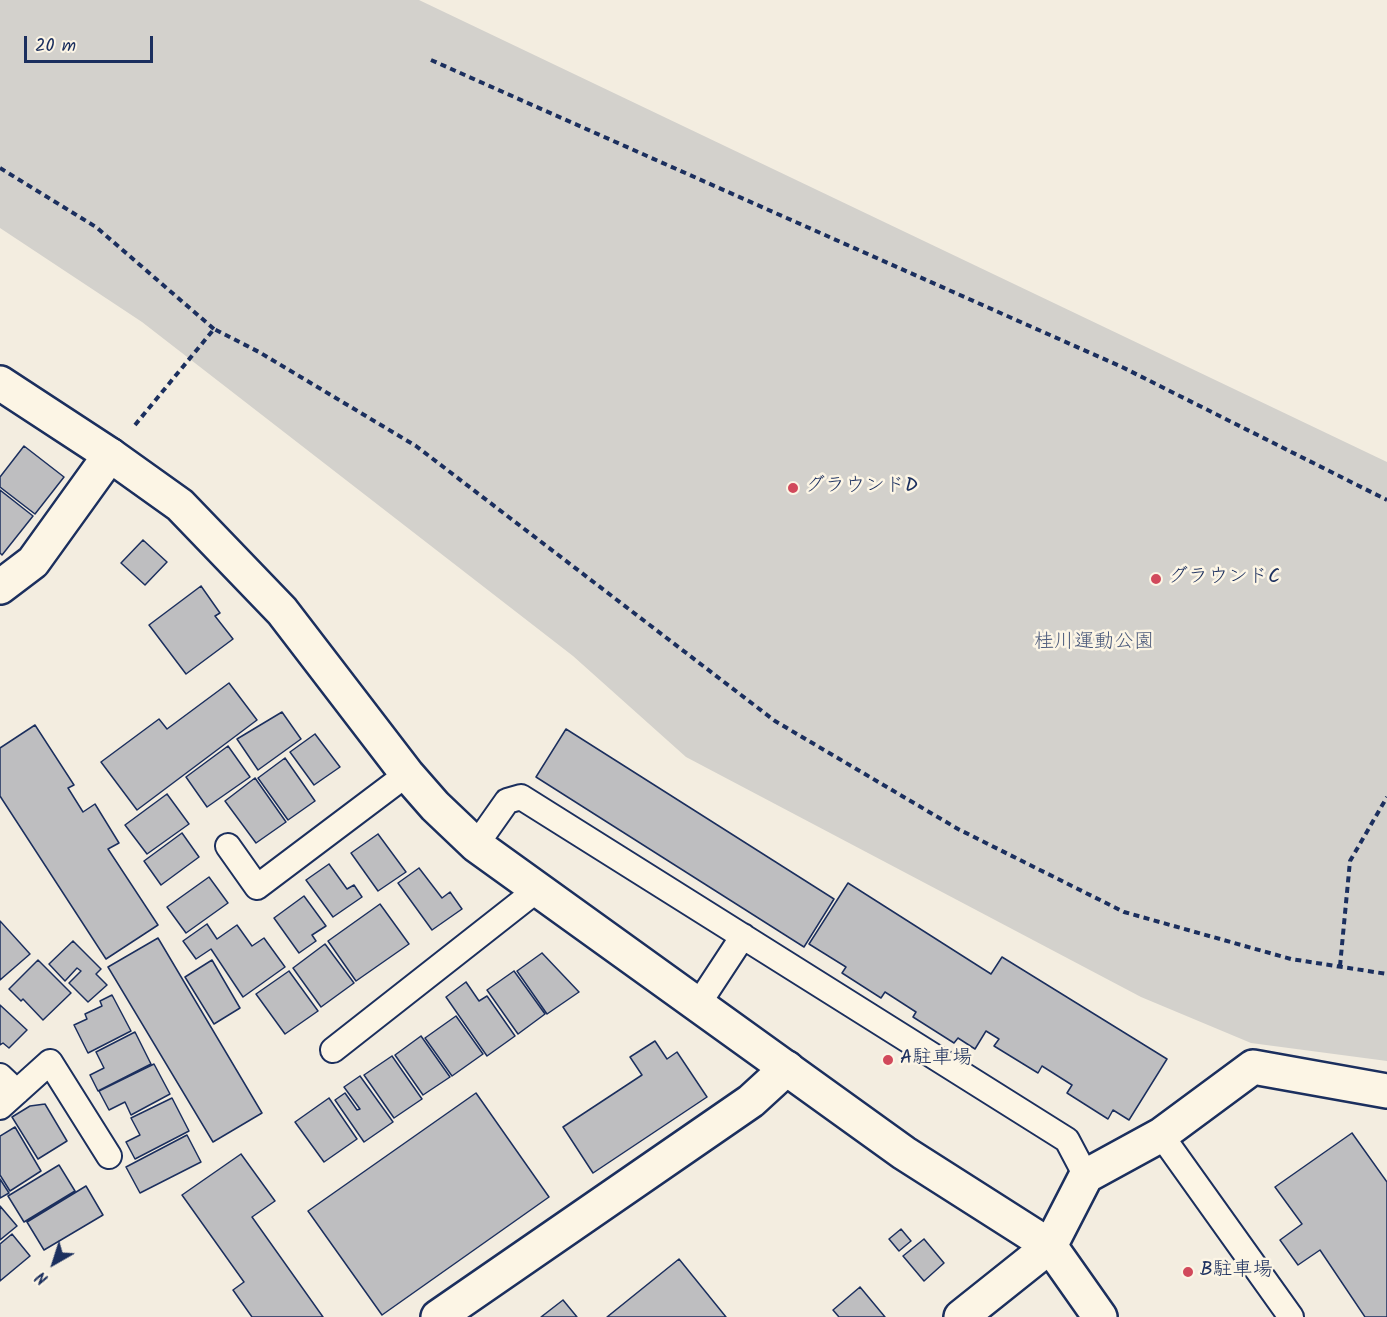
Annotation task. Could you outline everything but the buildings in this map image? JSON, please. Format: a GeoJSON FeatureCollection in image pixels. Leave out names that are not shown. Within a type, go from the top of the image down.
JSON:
{"type":"FeatureCollection","features":[{"type":"Feature","properties":{"kind":"street"},"geometry":{"type":"LineString","coordinates":[[0,383],[110,455],[180,505],[282,611],[407,774],[435,806],[476,844],[904,1153],[1050,1246],[1100,1317]]}},
{"type":"Feature","properties":{"kind":"street"},"geometry":{"type":"LineString","coordinates":[[0,587],[33,562],[110,455]]}},
{"type":"Feature","properties":{"kind":"street"},"geometry":{"type":"LineString","coordinates":[[961,1317],[1050,1246],[1086,1176],[1161,1135],[1253,1067],[1387,1091]]}},
{"type":"Feature","properties":{"kind":"street"},"geometry":{"type":"LineString","coordinates":[[438,1317],[751,1101],[787,1068]]}},
{"type":"Feature","properties":{"kind":"lane"},"geometry":{"type":"LineString","coordinates":[[228,846],[257,887],[407,774]]}},
{"type":"Feature","properties":{"kind":"lane"},"geometry":{"type":"LineString","coordinates":[[476,844],[507,801],[521,797],[1067,1140],[1086,1176]]}},
{"type":"Feature","properties":{"kind":"lane"},"geometry":{"type":"LineString","coordinates":[[333,1050],[538,889]]}},
{"type":"Feature","properties":{"kind":"lane"},"geometry":{"type":"LineString","coordinates":[[699,1003],[743,936]]}},
{"type":"Feature","properties":{"kind":"lane"},"geometry":{"type":"LineString","coordinates":[[6,1092],[50,1062],[109,1156]]}},
{"type":"Feature","properties":{"kind":"lane"},"geometry":{"type":"LineString","coordinates":[[1161,1135],[1291,1317]]}},
{"type":"Feature","properties":{"kind":"path"},"geometry":{"type":"LineString","coordinates":[[431,60],[1122,367],[1387,500]]}},
{"type":"Feature","properties":{"kind":"path"},"geometry":{"type":"LineString","coordinates":[[0,168],[96,226],[214,329],[259,352],[416,446],[775,721],[958,829],[1124,912],[1291,959],[1387,974]]}},
{"type":"Feature","properties":{"kind":"path"},"geometry":{"type":"LineString","coordinates":[[110,455],[214,329]]}},
{"type":"Feature","properties":{"kind":"path"},"geometry":{"type":"LineString","coordinates":[[1340,966],[1350,861],[1387,797]]}},
{"type":"Feature","properties":{"kind":"green space","name":"桂川運動公園"},"geometry":{"type":"Polygon","coordinates":[[[0,0],[419,0],[1387,462],[1387,1061],[1251,1043],[1141,997],[686,757],[573,656],[142,322],[0,228],[0,0]]]}},
{"type":"Feature","properties":{"kind":"place","name":"グラウンドD"},"geometry":{"type":"Point","coordinates":[793,488]}},
{"type":"Feature","properties":{"kind":"place","name":"グラウンドC"},"geometry":{"type":"Point","coordinates":[1156,579]}},
{"type":"Feature","properties":{"kind":"place","name":"A駐車場"},"geometry":{"type":"Point","coordinates":[888,1060]}},
{"type":"Feature","properties":{"kind":"place","name":"B駐車場"},"geometry":{"type":"Point","coordinates":[1188,1272]}}]}
